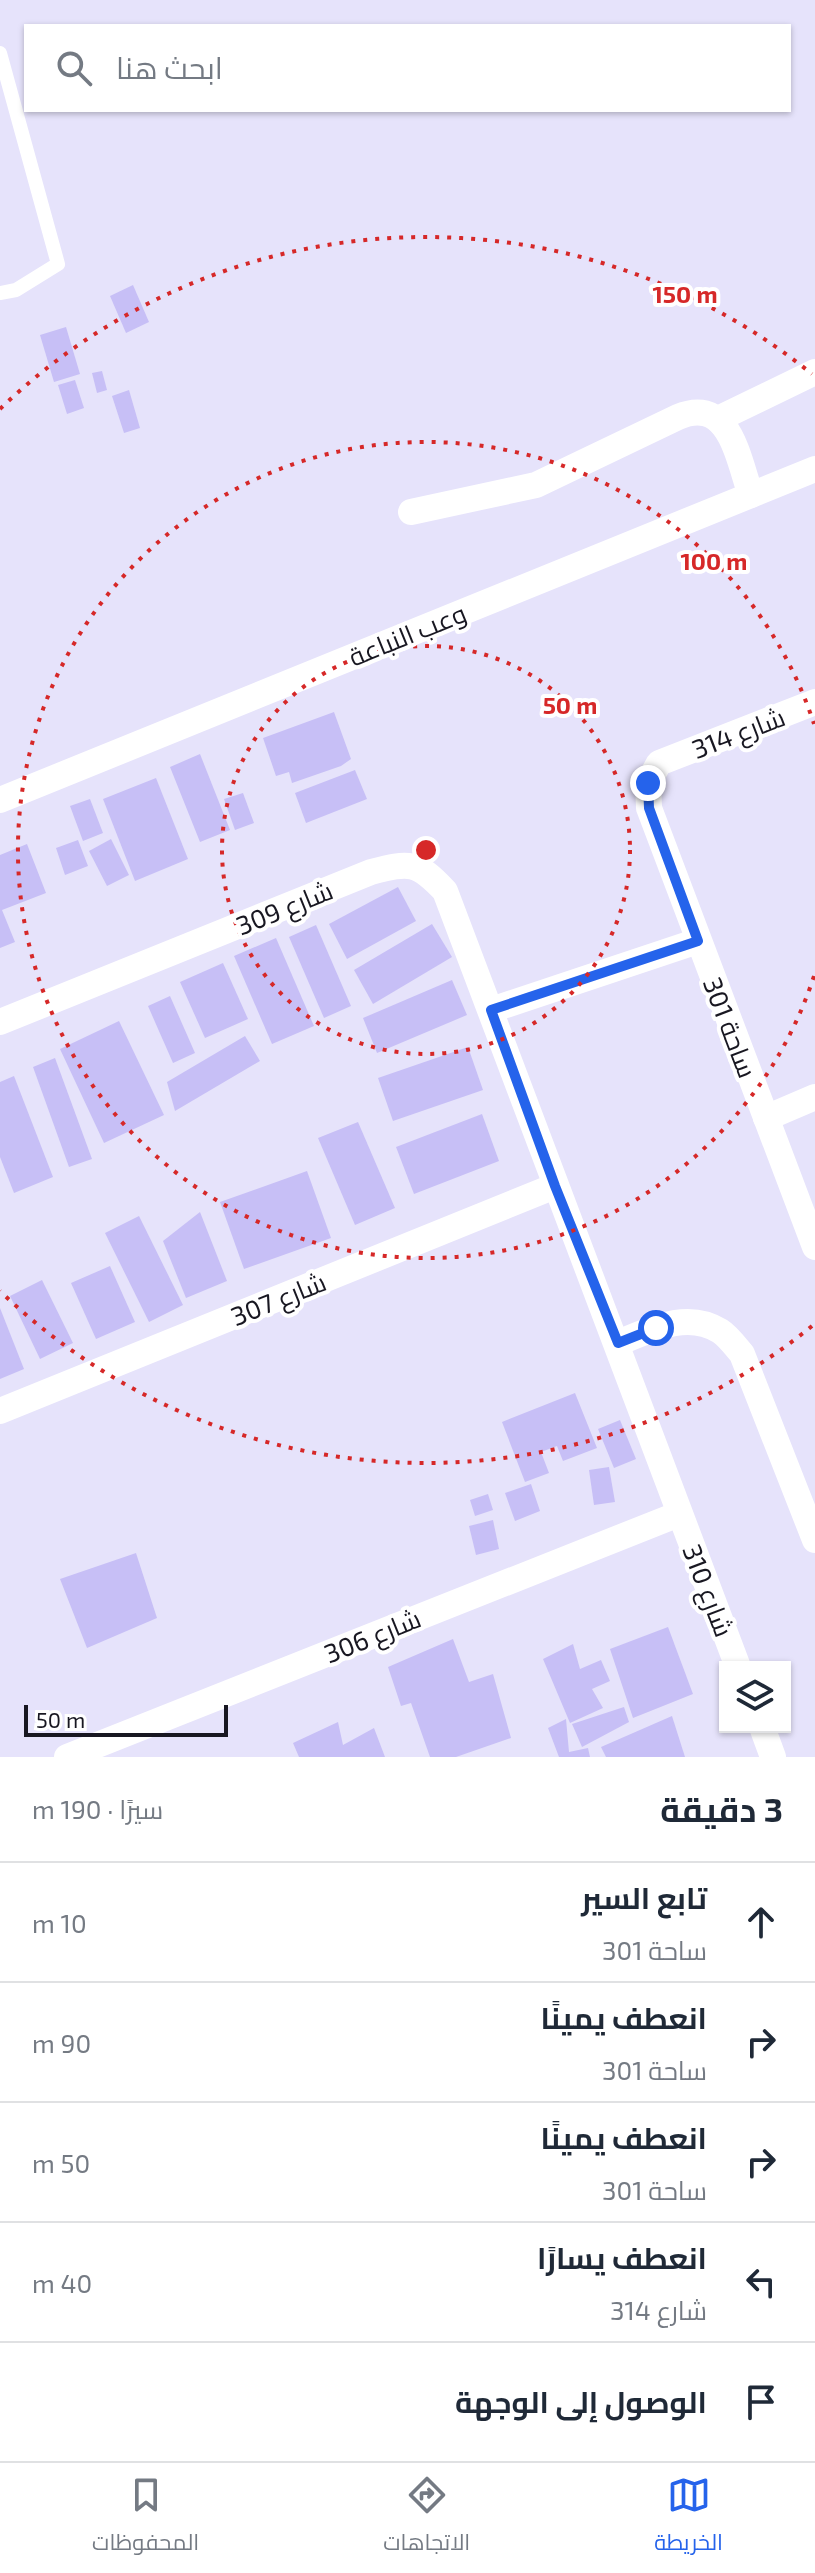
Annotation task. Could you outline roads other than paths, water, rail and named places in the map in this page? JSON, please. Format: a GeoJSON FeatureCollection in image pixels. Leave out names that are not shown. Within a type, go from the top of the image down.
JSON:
{"type":"FeatureCollection","features":[{"type":"Feature","properties":{"kind":"street"},"geometry":{"type":"LineString","coordinates":[[718,419],[815,372]]}},
{"type":"Feature","properties":{"kind":"street"},"geometry":{"type":"LineString","coordinates":[[411,512],[536,485],[688,413],[709,413],[728,432],[751,495]]}},
{"type":"Feature","properties":{"kind":"street","name":"وعب النباعة"},"geometry":{"type":"LineString","coordinates":[[0,800],[815,469]]}},
{"type":"Feature","properties":{"kind":"street","name":"شارع 314"},"geometry":{"type":"LineString","coordinates":[[698,941],[649,808],[648,783],[659,763],[815,702]]}},
{"type":"Feature","properties":{"kind":"street","name":"شارع 309"},"geometry":{"type":"LineString","coordinates":[[0,1022],[371,872],[405,863],[428,873],[445,891],[491,1010]]}},
{"type":"Feature","properties":{"kind":"street"},"geometry":{"type":"LineString","coordinates":[[679,1514],[618,1343],[555,1186],[491,1010],[698,941]]}},
{"type":"Feature","properties":{"kind":"street","name":"ساحة 301"},"geometry":{"type":"LineString","coordinates":[[698,941],[815,1247]]}},
{"type":"Feature","properties":{"kind":"street"},"geometry":{"type":"LineString","coordinates":[[766,1118],[815,1097]]}},
{"type":"Feature","properties":{"kind":"street","name":"شارع 307"},"geometry":{"type":"LineString","coordinates":[[0,1411],[555,1186]]}},
{"type":"Feature","properties":{"kind":"street"},"geometry":{"type":"LineString","coordinates":[[618,1343],[656,1328],[691,1320],[721,1331],[742,1354],[815,1540]]}},
{"type":"Feature","properties":{"kind":"street","name":"شارع 310"},"geometry":{"type":"LineString","coordinates":[[679,1514],[736,1661]]}},
{"type":"Feature","properties":{"kind":"street","name":"شارع 306"},"geometry":{"type":"LineString","coordinates":[[84,1754],[679,1514]]}},
{"type":"Feature","properties":{"kind":"street"},"geometry":{"type":"LineString","coordinates":[[764,1733],[773,1757]]}},
{"type":"Feature","properties":{"kind":"lane"},"geometry":{"type":"LineString","coordinates":[[0,53],[58,264],[16,290],[0,293]]}}]}
